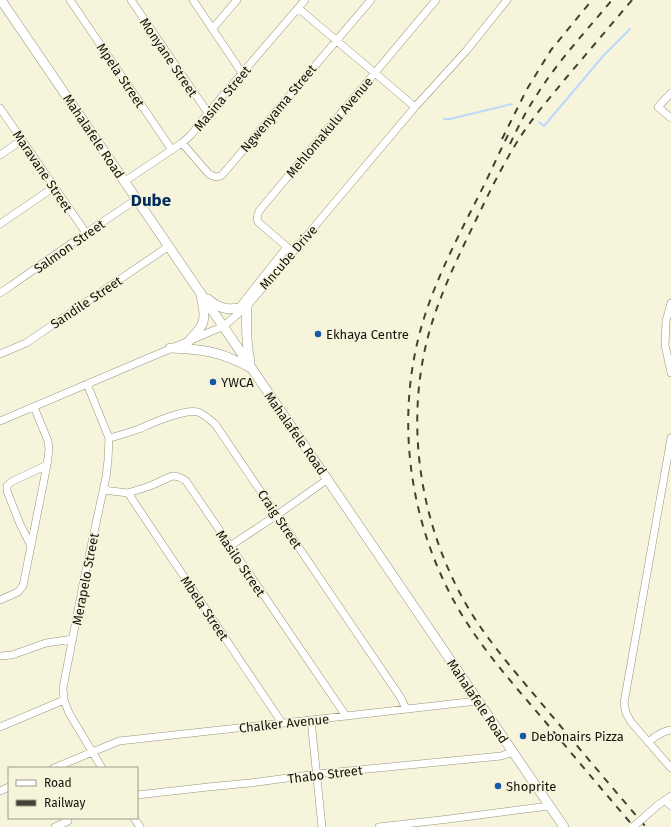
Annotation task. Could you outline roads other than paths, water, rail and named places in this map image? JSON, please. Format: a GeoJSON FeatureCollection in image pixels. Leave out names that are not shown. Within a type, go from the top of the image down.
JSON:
{"type":"FeatureCollection","features":[{"type":"Feature","properties":{"kind":"main road","name":"Mahalafele Road"},"geometry":{"type":"LineString","coordinates":[[1,0],[564,827]]}},
{"type":"Feature","properties":{"kind":"main road"},"geometry":{"type":"LineString","coordinates":[[200,291],[212,303],[221,307],[231,309],[242,307],[251,368]]}},
{"type":"Feature","properties":{"kind":"main road"},"geometry":{"type":"LineString","coordinates":[[189,341],[200,328],[204,318],[204,308],[200,291]]}},
{"type":"Feature","properties":{"kind":"main road"},"geometry":{"type":"LineString","coordinates":[[170,348],[212,352],[232,358],[251,368]]}},
{"type":"Feature","properties":{"kind":"street","name":"Mpela Street"},"geometry":{"type":"LineString","coordinates":[[70,0],[172,150]]}},
{"type":"Feature","properties":{"kind":"street","name":"Monyane Street"},"geometry":{"type":"LineString","coordinates":[[131,0],[208,113]]}},
{"type":"Feature","properties":{"kind":"street"},"geometry":{"type":"LineString","coordinates":[[193,0],[242,73]]}},
{"type":"Feature","properties":{"kind":"street"},"geometry":{"type":"LineString","coordinates":[[213,28],[238,0]]}},
{"type":"Feature","properties":{"kind":"street","name":"Masina Street"},"geometry":{"type":"LineString","coordinates":[[125,181],[172,150],[191,135],[208,113],[305,0]]}},
{"type":"Feature","properties":{"kind":"street","name":"Ngwenyama Street"},"geometry":{"type":"LineString","coordinates":[[182,143],[209,174],[214,177],[222,175],[371,0]]}},
{"type":"Feature","properties":{"kind":"street","name":"Mehlomakulu Avenue"},"geometry":{"type":"LineString","coordinates":[[290,249],[258,222],[257,218],[259,211],[436,0]]}},
{"type":"Feature","properties":{"kind":"street","name":"Mncube Drive"},"geometry":{"type":"LineString","coordinates":[[0,421],[224,326],[242,307],[290,249],[466,51],[507,0]]}},
{"type":"Feature","properties":{"kind":"street"},"geometry":{"type":"LineString","coordinates":[[298,8],[415,107]]}},
{"type":"Feature","properties":{"kind":"street"},"geometry":{"type":"LineString","coordinates":[[671,92],[658,107],[671,118]]}},
{"type":"Feature","properties":{"kind":"street","name":"Maravane Street"},"geometry":{"type":"LineString","coordinates":[[0,108],[86,233]]}},
{"type":"Feature","properties":{"kind":"street"},"geometry":{"type":"LineString","coordinates":[[0,155],[22,140]]}},
{"type":"Feature","properties":{"kind":"street"},"geometry":{"type":"LineString","coordinates":[[0,224],[54,187]]}},
{"type":"Feature","properties":{"kind":"street","name":"Salmon Street"},"geometry":{"type":"LineString","coordinates":[[0,293],[137,199]]}},
{"type":"Feature","properties":{"kind":"street","name":"Sandile Street"},"geometry":{"type":"LineString","coordinates":[[0,354],[26,343],[169,246]]}},
{"type":"Feature","properties":{"kind":"street"},"geometry":{"type":"LineString","coordinates":[[671,303],[666,321],[665,345],[671,373]]}},
{"type":"Feature","properties":{"kind":"street","name":"Merapelo Street"},"geometry":{"type":"LineString","coordinates":[[87,384],[109,438],[108,460],[63,688],[64,700],[69,713],[101,767]]}},
{"type":"Feature","properties":{"kind":"street"},"geometry":{"type":"LineString","coordinates":[[0,600],[18,592],[23,586],[47,465],[49,449],[48,441],[34,407]]}},
{"type":"Feature","properties":{"kind":"street","name":"Craig Street"},"geometry":{"type":"LineString","coordinates":[[109,438],[121,435],[161,419],[189,412],[200,412],[215,424],[401,698],[406,709]]}},
{"type":"Feature","properties":{"kind":"street"},"geometry":{"type":"LineString","coordinates":[[671,438],[624,703],[626,713],[631,722],[671,768]]}},
{"type":"Feature","properties":{"kind":"street"},"geometry":{"type":"LineString","coordinates":[[31,546],[20,524],[7,491],[7,486],[11,482],[47,465]]}},
{"type":"Feature","properties":{"kind":"street","name":"Masilo Street"},"geometry":{"type":"LineString","coordinates":[[103,490],[128,493],[150,486],[172,476],[182,478],[186,481],[346,716]]}},
{"type":"Feature","properties":{"kind":"street"},"geometry":{"type":"LineString","coordinates":[[230,546],[328,479]]}},
{"type":"Feature","properties":{"kind":"street","name":"Mbela Street"},"geometry":{"type":"LineString","coordinates":[[128,493],[282,723]]}},
{"type":"Feature","properties":{"kind":"street"},"geometry":{"type":"LineString","coordinates":[[0,656],[12,655],[46,643],[73,639]]}},
{"type":"Feature","properties":{"kind":"street"},"geometry":{"type":"LineString","coordinates":[[0,727],[64,700]]}},
{"type":"Feature","properties":{"kind":"street","name":"Chalker Avenue"},"geometry":{"type":"LineString","coordinates":[[56,767],[113,743],[130,739],[478,701]]}},
{"type":"Feature","properties":{"kind":"street"},"geometry":{"type":"LineString","coordinates":[[311,720],[322,827]]}},
{"type":"Feature","properties":{"kind":"street"},"geometry":{"type":"LineString","coordinates":[[648,742],[659,734],[671,730]]}},
{"type":"Feature","properties":{"kind":"street","name":"Thabo Street"},"geometry":{"type":"LineString","coordinates":[[138,795],[317,774],[501,756],[513,752]]}},
{"type":"Feature","properties":{"kind":"street"},"geometry":{"type":"LineString","coordinates":[[633,827],[658,805],[671,796]]}},
{"type":"Feature","properties":{"kind":"street"},"geometry":{"type":"LineString","coordinates":[[665,800],[671,806]]}},
{"type":"Feature","properties":{"kind":"street"},"geometry":{"type":"LineString","coordinates":[[379,827],[549,806]]}},
{"type":"Feature","properties":{"kind":"street"},"geometry":{"type":"LineString","coordinates":[[55,827],[69,822]]}},
{"type":"Feature","properties":{"kind":"waterway"},"geometry":{"type":"LineString","coordinates":[[539,122],[544,126],[604,55],[630,29]]}},
{"type":"Feature","properties":{"kind":"waterway"},"geometry":{"type":"LineString","coordinates":[[444,119],[450,119],[512,104]]}},
{"type":"Feature","properties":{"kind":"railway"},"geometry":{"type":"LineString","coordinates":[[502,139],[527,89],[551,50],[592,0]]}},
{"type":"Feature","properties":{"kind":"railway"},"geometry":{"type":"LineString","coordinates":[[510,144],[526,112],[546,81],[612,0]]}},
{"type":"Feature","properties":{"kind":"railway"},"geometry":{"type":"LineString","coordinates":[[632,0],[541,108],[519,138],[492,187],[451,274],[431,326],[423,360],[418,395],[417,430],[420,465],[426,499],[435,533],[447,566],[470,611],[487,637],[507,662],[646,827]]}},
{"type":"Feature","properties":{"kind":"railway"},"geometry":{"type":"LineString","coordinates":[[508,135],[444,268],[428,305],[422,324],[411,380],[408,417],[414,490],[423,526],[435,561],[450,594],[469,626],[507,677],[634,827]]}},
{"type":"Feature","properties":{"kind":"place","name":"Ekhaya Centre"},"geometry":{"type":"Point","coordinates":[318,334]}},
{"type":"Feature","properties":{"kind":"place","name":"YWCA"},"geometry":{"type":"Point","coordinates":[213,382]}},
{"type":"Feature","properties":{"kind":"place","name":"Debonairs Pizza"},"geometry":{"type":"Point","coordinates":[523,736]}},
{"type":"Feature","properties":{"kind":"place","name":"Shoprite"},"geometry":{"type":"Point","coordinates":[498,786]}},
{"type":"Feature","properties":{"kind":"district","name":"Dube"},"geometry":{"type":"Point","coordinates":[151,200]}}]}
